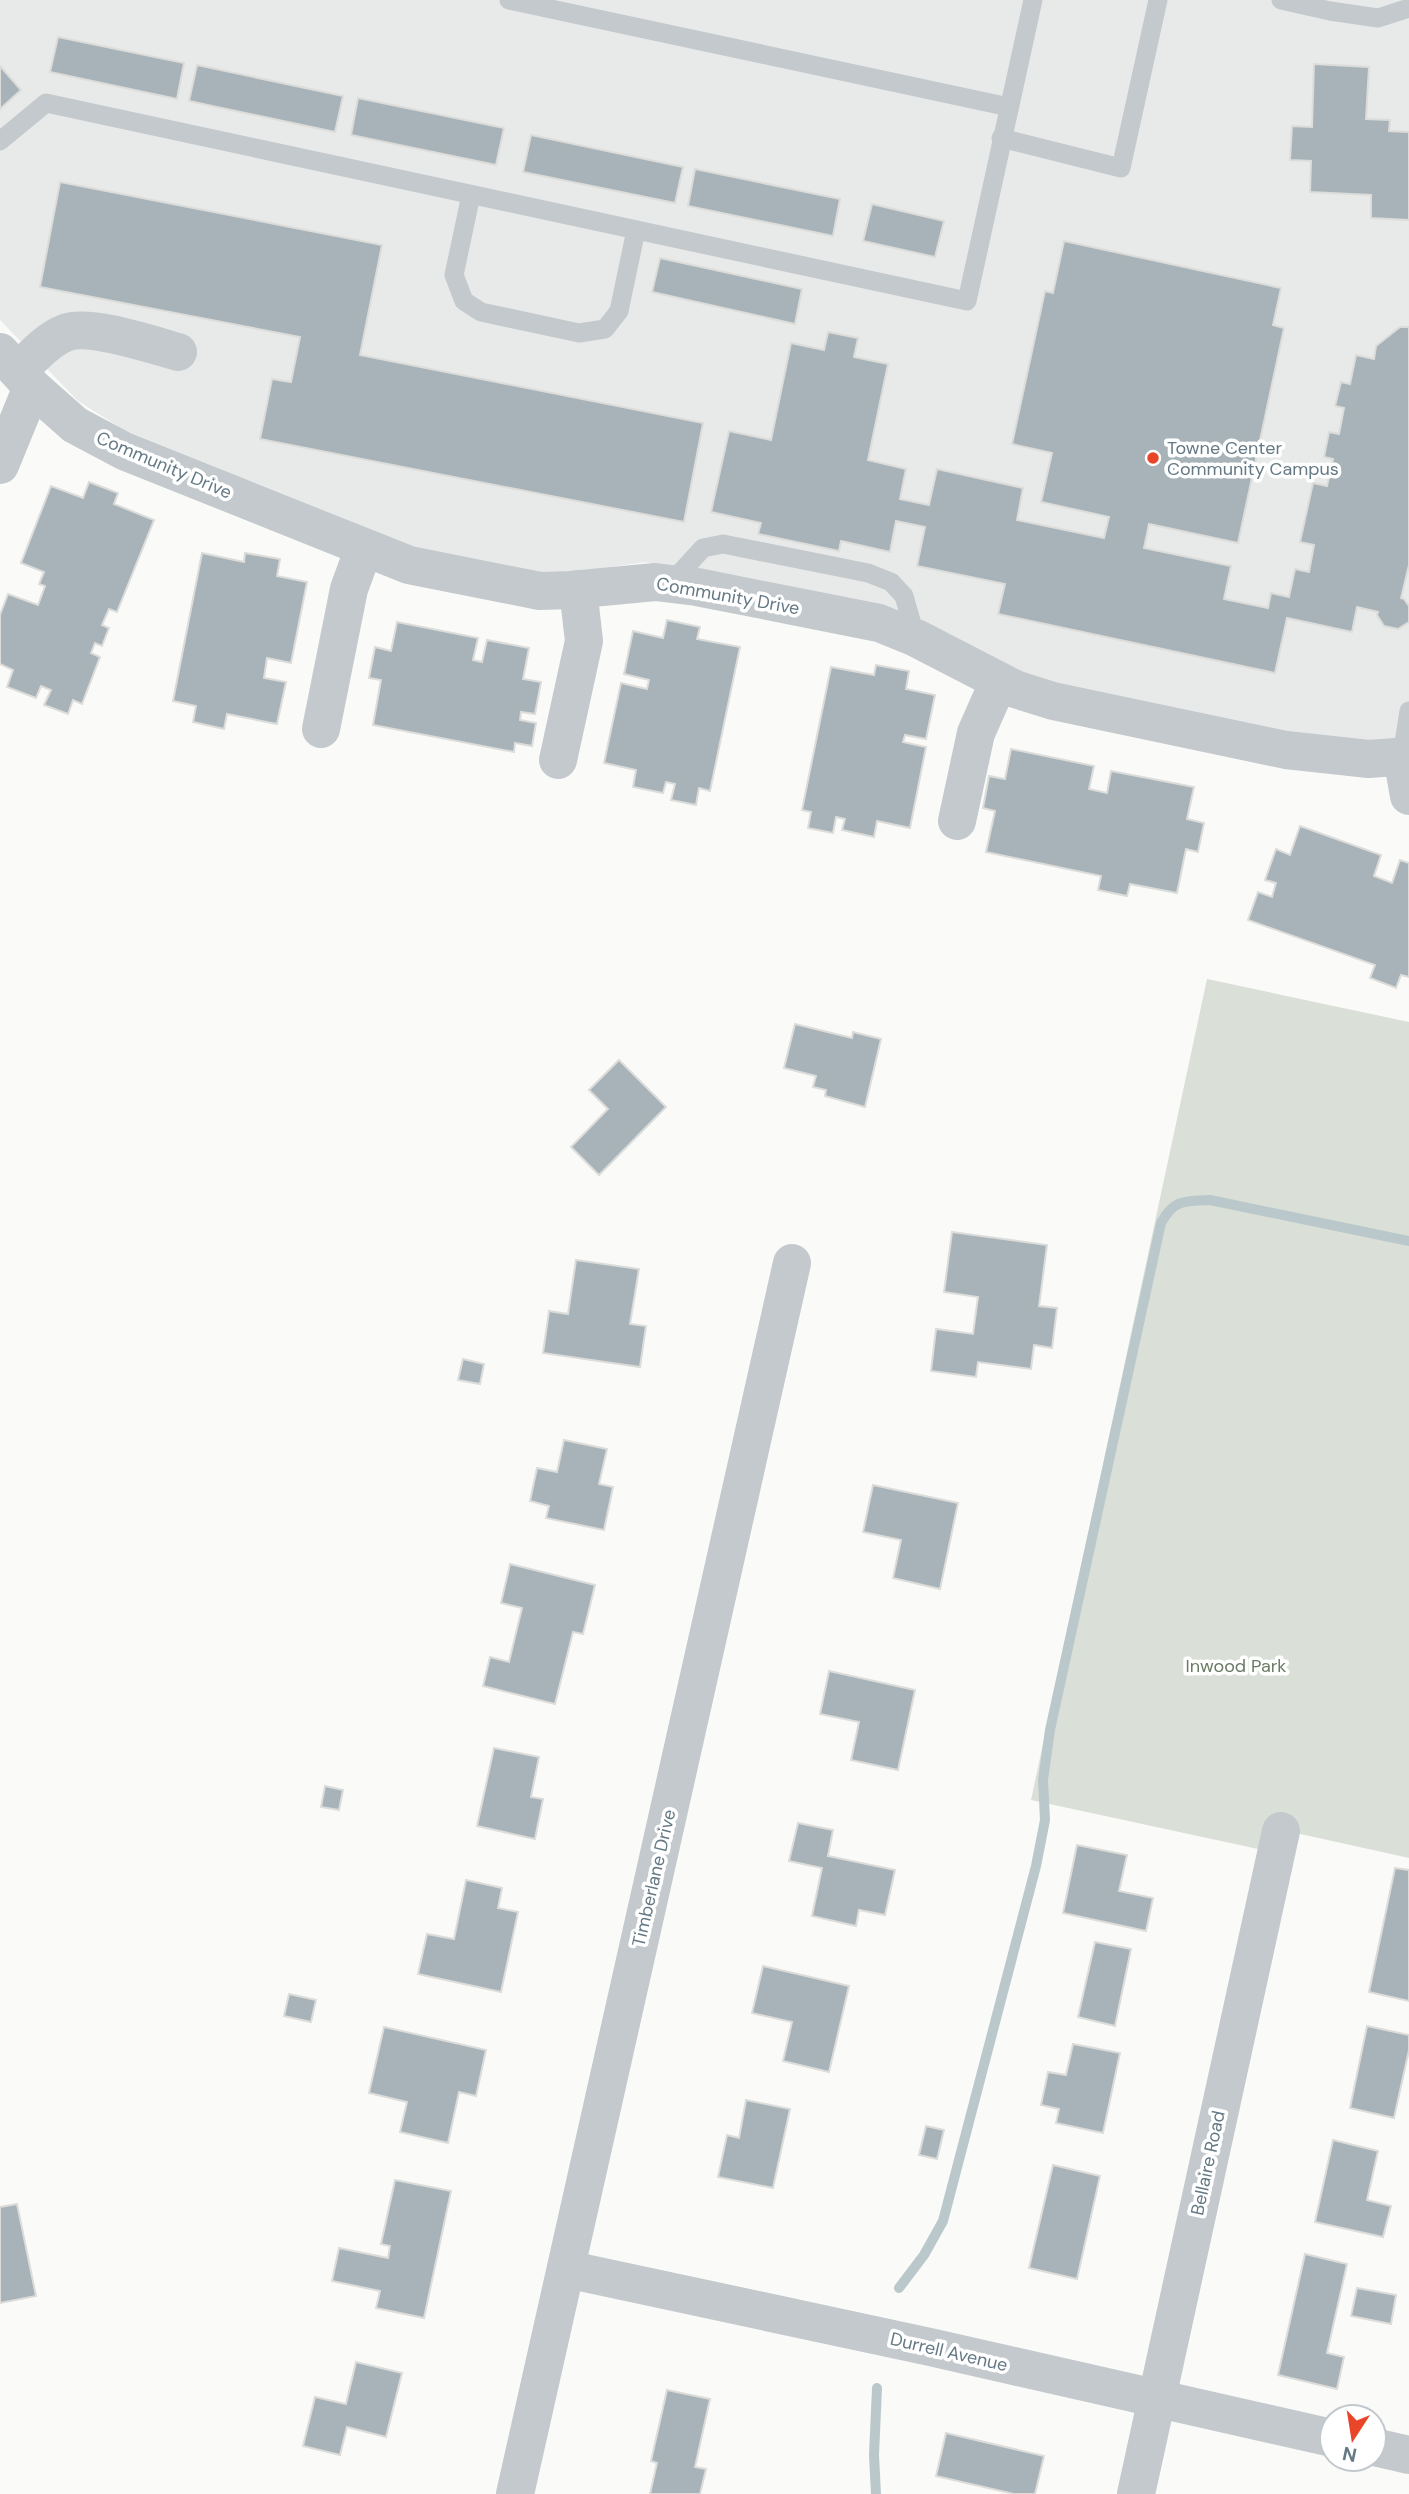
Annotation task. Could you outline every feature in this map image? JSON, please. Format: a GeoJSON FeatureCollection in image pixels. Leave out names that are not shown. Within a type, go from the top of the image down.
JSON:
{"type":"FeatureCollection","features":[{"type":"Feature","properties":{"kind":"street"},"geometry":{"type":"LineString","coordinates":[[0,465],[17,370],[51,341],[66,332],[86,330],[178,352]]}},
{"type":"Feature","properties":{"kind":"street","name":"Community Drive"},"geometry":{"type":"LineString","coordinates":[[17,370],[75,425],[124,451],[410,565],[540,590],[655,582],[697,587],[879,623],[916,638],[1015,689],[1053,701],[1286,750],[1369,758],[1405,756]]}},
{"type":"Feature","properties":{"kind":"street"},"geometry":{"type":"LineString","coordinates":[[321,729],[349,589],[364,548]]}},
{"type":"Feature","properties":{"kind":"street"},"geometry":{"type":"LineString","coordinates":[[558,760],[584,641],[578,589]]}},
{"type":"Feature","properties":{"kind":"street"},"geometry":{"type":"LineString","coordinates":[[957,821],[976,733],[999,681]]}},
{"type":"Feature","properties":{"kind":"street"},"geometry":{"type":"LineString","coordinates":[[1405,756],[1409,796]]}},
{"type":"Feature","properties":{"kind":"street","name":"Timberlane Drive"},"geometry":{"type":"LineString","coordinates":[[515,2494],[792,1263]]}},
{"type":"Feature","properties":{"kind":"street","name":"Bellaire Road"},"geometry":{"type":"LineString","coordinates":[[1136,2494],[1281,1832]]}},
{"type":"Feature","properties":{"kind":"street","name":"Durrell Avenue"},"geometry":{"type":"LineString","coordinates":[[566,2269],[1318,2435]]}},
{"type":"Feature","properties":{"kind":"street"},"geometry":{"type":"LineString","coordinates":[[1388,2450],[1409,2455]]}},
{"type":"Feature","properties":{"kind":"lane"},"geometry":{"type":"LineString","coordinates":[[509,0],[1009,107]]}},
{"type":"Feature","properties":{"kind":"lane"},"geometry":{"type":"LineString","coordinates":[[0,141],[46,103],[967,301],[1033,0]]}},
{"type":"Feature","properties":{"kind":"lane"},"geometry":{"type":"LineString","coordinates":[[1001,138],[1121,168],[1158,0]]}},
{"type":"Feature","properties":{"kind":"lane"},"geometry":{"type":"LineString","coordinates":[[1281,0],[1378,19],[1409,8]]}},
{"type":"Feature","properties":{"kind":"lane"},"geometry":{"type":"LineString","coordinates":[[471,195],[454,275],[464,301],[481,312],[579,333],[605,329],[619,311],[636,230]]}},
{"type":"Feature","properties":{"kind":"lane"},"geometry":{"type":"LineString","coordinates":[[1405,756],[1409,711]]}},
{"type":"Feature","properties":{"kind":"shaded area"},"geometry":{"type":"Polygon","coordinates":[[[0,0],[1409,0],[1409,744],[1338,743],[1042,681],[884,609],[646,562],[575,572],[541,573],[407,548],[365,527],[124,430],[78,401],[0,320],[0,0]]]}},
{"type":"Feature","properties":{"kind":"green space","name":"Inwood Park"},"geometry":{"type":"Polygon","coordinates":[[[1207,979],[1409,1022],[1409,1858],[1296,1833],[1290,1856],[1031,1800],[1207,979]]]}},
{"type":"Feature","properties":{"kind":"building"},"geometry":{"type":"Polygon","coordinates":[[[58,37],[184,63],[177,99],[50,72],[58,37]]]}},
{"type":"Feature","properties":{"kind":"building"},"geometry":{"type":"Polygon","coordinates":[[[1314,64],[1369,67],[1366,119],[1390,120],[1389,131],[1409,132],[1409,220],[1371,218],[1371,195],[1310,192],[1311,161],[1290,160],[1292,126],[1312,127],[1314,64]]]}},
{"type":"Feature","properties":{"kind":"building"},"geometry":{"type":"Polygon","coordinates":[[[197,65],[343,96],[335,132],[189,101],[197,65]]]}},
{"type":"Feature","properties":{"kind":"building"},"geometry":{"type":"Polygon","coordinates":[[[0,66],[21,90],[0,109],[0,66]]]}},
{"type":"Feature","properties":{"kind":"building"},"geometry":{"type":"Polygon","coordinates":[[[358,98],[504,128],[496,165],[351,135],[358,98]]]}},
{"type":"Feature","properties":{"kind":"building"},"geometry":{"type":"Polygon","coordinates":[[[531,135],[683,167],[675,203],[523,172],[531,135]]]}},
{"type":"Feature","properties":{"kind":"building"},"geometry":{"type":"Polygon","coordinates":[[[695,169],[840,199],[833,236],[688,206],[695,169]]]}},
{"type":"Feature","properties":{"kind":"building"},"geometry":{"type":"Polygon","coordinates":[[[60,182],[382,245],[360,355],[703,423],[684,522],[260,439],[272,379],[291,382],[300,337],[40,287],[60,182]]]}},
{"type":"Feature","properties":{"kind":"building"},"geometry":{"type":"Polygon","coordinates":[[[872,204],[944,221],[935,257],[863,241],[872,204]]]}},
{"type":"Feature","properties":{"kind":"building","name":"Towne Center Community Campus"},"geometry":{"type":"Polygon","coordinates":[[[1064,241],[1281,288],[1273,325],[1284,328],[1238,543],[1149,524],[1144,548],[1231,566],[1224,599],[1268,608],[1271,593],[1289,597],[1295,569],[1309,572],[1314,545],[1300,542],[1313,483],[1327,486],[1333,459],[1324,457],[1329,432],[1339,434],[1344,408],[1335,406],[1341,382],[1350,384],[1356,355],[1374,359],[1376,346],[1400,327],[1409,327],[1409,565],[1401,598],[1409,606],[1409,622],[1398,629],[1384,626],[1377,615],[1378,612],[1357,607],[1352,632],[1287,618],[1275,673],[998,614],[1005,584],[917,566],[925,527],[896,521],[890,552],[841,541],[839,551],[758,534],[761,523],[711,512],[729,431],[771,440],[791,343],[824,350],[828,332],[858,338],[854,357],[888,364],[868,460],[906,469],[900,499],[929,505],[937,469],[1023,488],[1017,520],[1104,538],[1109,517],[1041,502],[1052,453],[1012,444],[1045,291],[1053,293],[1064,241]]]}},
{"type":"Feature","properties":{"kind":"building"},"geometry":{"type":"Polygon","coordinates":[[[660,258],[802,289],[795,324],[652,292],[660,258]]]}},
{"type":"Feature","properties":{"kind":"building"},"geometry":{"type":"Polygon","coordinates":[[[89,482],[118,493],[114,504],[154,520],[117,612],[109,609],[102,625],[109,628],[102,646],[95,643],[91,653],[100,657],[82,704],[73,700],[68,714],[44,705],[51,690],[41,686],[36,698],[7,687],[13,670],[0,664],[0,615],[8,594],[38,605],[45,586],[39,584],[44,572],[21,563],[51,486],[83,498],[89,482]]]}},
{"type":"Feature","properties":{"kind":"building"},"geometry":{"type":"Polygon","coordinates":[[[202,553],[244,562],[245,553],[280,559],[277,576],[307,582],[291,663],[267,658],[264,678],[286,682],[277,724],[227,714],[224,729],[193,722],[196,706],[173,701],[202,553]]]}},
{"type":"Feature","properties":{"kind":"building"},"geometry":{"type":"Polygon","coordinates":[[[667,620],[700,627],[697,639],[740,647],[710,791],[699,788],[696,805],[671,800],[675,784],[666,782],[663,793],[633,787],[636,770],[604,763],[621,683],[647,689],[649,680],[624,674],[633,631],[663,638],[667,620]]]}},
{"type":"Feature","properties":{"kind":"building"},"geometry":{"type":"Polygon","coordinates":[[[397,622],[478,638],[473,660],[482,662],[487,640],[529,648],[523,679],[541,682],[535,714],[521,712],[520,720],[536,723],[532,746],[515,743],[514,752],[373,725],[381,680],[369,678],[375,647],[391,651],[397,622]]]}},
{"type":"Feature","properties":{"kind":"building"},"geometry":{"type":"Polygon","coordinates":[[[876,665],[909,671],[906,689],[935,695],[926,739],[905,735],[903,742],[926,747],[910,828],[877,821],[874,837],[842,830],[845,819],[836,817],[833,833],[808,828],[811,812],[802,810],[831,667],[874,675],[876,665]]]}},
{"type":"Feature","properties":{"kind":"building"},"geometry":{"type":"Polygon","coordinates":[[[1011,749],[1094,766],[1089,789],[1107,793],[1111,771],[1194,787],[1187,819],[1204,823],[1198,852],[1186,849],[1177,893],[1130,884],[1127,896],[1098,890],[1101,876],[986,852],[995,811],[983,808],[989,776],[1005,779],[1011,749]]]}},
{"type":"Feature","properties":{"kind":"building"},"geometry":{"type":"Polygon","coordinates":[[[1300,826],[1381,855],[1374,876],[1392,883],[1400,860],[1409,863],[1409,977],[1401,975],[1396,988],[1370,978],[1375,965],[1248,920],[1258,892],[1272,897],[1276,883],[1265,880],[1276,849],[1290,855],[1300,826]]]}},
{"type":"Feature","properties":{"kind":"building"},"geometry":{"type":"Polygon","coordinates":[[[795,1024],[852,1038],[853,1032],[881,1039],[865,1107],[825,1096],[826,1090],[813,1087],[816,1076],[784,1068],[795,1024]]]}},
{"type":"Feature","properties":{"kind":"building"},"geometry":{"type":"Polygon","coordinates":[[[619,1060],[666,1107],[599,1175],[571,1147],[608,1109],[589,1090],[619,1060]]]}},
{"type":"Feature","properties":{"kind":"building"},"geometry":{"type":"Polygon","coordinates":[[[952,1232],[1047,1245],[1039,1306],[1057,1308],[1052,1348],[1034,1345],[1031,1369],[978,1362],[976,1377],[931,1371],[936,1329],[973,1334],[978,1297],[944,1292],[952,1232]]]}},
{"type":"Feature","properties":{"kind":"building"},"geometry":{"type":"Polygon","coordinates":[[[576,1260],[639,1269],[630,1324],[646,1326],[640,1367],[543,1353],[549,1311],[568,1314],[576,1260]]]}},
{"type":"Feature","properties":{"kind":"building"},"geometry":{"type":"Polygon","coordinates":[[[463,1359],[484,1364],[480,1384],[458,1380],[463,1359]]]}},
{"type":"Feature","properties":{"kind":"building"},"geometry":{"type":"Polygon","coordinates":[[[564,1440],[607,1449],[599,1484],[613,1487],[604,1530],[546,1518],[549,1506],[530,1501],[537,1468],[557,1472],[564,1440]]]}},
{"type":"Feature","properties":{"kind":"building"},"geometry":{"type":"Polygon","coordinates":[[[873,1485],[958,1503],[940,1589],[893,1578],[901,1540],[863,1532],[873,1485]]]}},
{"type":"Feature","properties":{"kind":"building"},"geometry":{"type":"Polygon","coordinates":[[[510,1564],[595,1585],[583,1634],[573,1632],[555,1704],[483,1686],[490,1657],[509,1662],[522,1608],[501,1603],[510,1564]]]}},
{"type":"Feature","properties":{"kind":"building"},"geometry":{"type":"Polygon","coordinates":[[[829,1671],[915,1690],[898,1770],[851,1760],[859,1722],[820,1714],[829,1671]]]}},
{"type":"Feature","properties":{"kind":"building"},"geometry":{"type":"Polygon","coordinates":[[[494,1748],[539,1757],[531,1797],[543,1799],[535,1839],[477,1826],[494,1748]]]}},
{"type":"Feature","properties":{"kind":"building"},"geometry":{"type":"Polygon","coordinates":[[[325,1786],[343,1790],[339,1810],[321,1807],[325,1786]]]}},
{"type":"Feature","properties":{"kind":"building"},"geometry":{"type":"Polygon","coordinates":[[[798,1823],[833,1830],[828,1856],[895,1870],[885,1915],[859,1910],[856,1926],[812,1916],[822,1868],[789,1861],[798,1823]]]}},
{"type":"Feature","properties":{"kind":"building"},"geometry":{"type":"Polygon","coordinates":[[[1077,1845],[1127,1855],[1119,1891],[1153,1898],[1146,1931],[1063,1913],[1077,1845]]]}},
{"type":"Feature","properties":{"kind":"building"},"geometry":{"type":"Polygon","coordinates":[[[1395,1868],[1409,1870],[1409,2001],[1369,1992],[1395,1868]]]}},
{"type":"Feature","properties":{"kind":"building"},"geometry":{"type":"Polygon","coordinates":[[[466,1880],[502,1888],[498,1908],[518,1912],[501,1992],[418,1974],[427,1934],[454,1939],[466,1880]]]}},
{"type":"Feature","properties":{"kind":"building"},"geometry":{"type":"Polygon","coordinates":[[[1095,1942],[1131,1949],[1115,2026],[1078,2017],[1095,1942]]]}},
{"type":"Feature","properties":{"kind":"building"},"geometry":{"type":"Polygon","coordinates":[[[763,1966],[849,1986],[829,2072],[783,2061],[792,2022],[752,2013],[763,1966]]]}},
{"type":"Feature","properties":{"kind":"building"},"geometry":{"type":"Polygon","coordinates":[[[289,1994],[316,2000],[311,2022],[284,2016],[289,1994]]]}},
{"type":"Feature","properties":{"kind":"building"},"geometry":{"type":"Polygon","coordinates":[[[1367,2026],[1409,2035],[1409,2050],[1394,2118],[1350,2108],[1367,2026]]]}},
{"type":"Feature","properties":{"kind":"building"},"geometry":{"type":"Polygon","coordinates":[[[384,2027],[486,2050],[476,2096],[459,2092],[448,2143],[400,2132],[407,2102],[369,2093],[384,2027]]]}},
{"type":"Feature","properties":{"kind":"building"},"geometry":{"type":"Polygon","coordinates":[[[1073,2044],[1120,2053],[1103,2133],[1056,2123],[1059,2109],[1041,2105],[1048,2072],[1066,2075],[1073,2044]]]}},
{"type":"Feature","properties":{"kind":"building"},"geometry":{"type":"Polygon","coordinates":[[[746,2100],[790,2109],[773,2188],[718,2177],[727,2135],[739,2138],[746,2100]]]}},
{"type":"Feature","properties":{"kind":"building"},"geometry":{"type":"Polygon","coordinates":[[[926,2126],[944,2130],[937,2159],[919,2155],[926,2126]]]}},
{"type":"Feature","properties":{"kind":"building"},"geometry":{"type":"Polygon","coordinates":[[[1333,2140],[1378,2151],[1367,2200],[1391,2206],[1383,2237],[1315,2222],[1333,2140]]]}},
{"type":"Feature","properties":{"kind":"building"},"geometry":{"type":"Polygon","coordinates":[[[1053,2165],[1100,2176],[1077,2279],[1029,2268],[1053,2165]]]}},
{"type":"Feature","properties":{"kind":"building"},"geometry":{"type":"Polygon","coordinates":[[[395,2180],[451,2191],[424,2318],[376,2308],[380,2291],[332,2281],[339,2248],[388,2258],[390,2246],[381,2244],[395,2180]]]}},
{"type":"Feature","properties":{"kind":"building"},"geometry":{"type":"Polygon","coordinates":[[[17,2204],[36,2296],[0,2303],[0,2207],[17,2204]]]}},
{"type":"Feature","properties":{"kind":"building"},"geometry":{"type":"Polygon","coordinates":[[[1305,2254],[1347,2264],[1327,2353],[1344,2357],[1337,2389],[1278,2375],[1305,2254]]]}},
{"type":"Feature","properties":{"kind":"building"},"geometry":{"type":"Polygon","coordinates":[[[1357,2288],[1396,2295],[1391,2324],[1351,2316],[1357,2288]]]}},
{"type":"Feature","properties":{"kind":"building"},"geometry":{"type":"Polygon","coordinates":[[[356,2362],[402,2373],[386,2437],[347,2427],[340,2455],[303,2446],[315,2397],[346,2404],[356,2362]]]}},
{"type":"Feature","properties":{"kind":"building"},"geometry":{"type":"Polygon","coordinates":[[[667,2390],[710,2399],[695,2467],[706,2469],[700,2494],[650,2494],[657,2463],[651,2461],[667,2390]]]}},
{"type":"Feature","properties":{"kind":"building"},"geometry":{"type":"Polygon","coordinates":[[[946,2433],[1044,2456],[1035,2494],[1014,2494],[936,2476],[946,2433]]]}},
{"type":"Feature","properties":{"kind":"waterway"},"geometry":{"type":"LineString","coordinates":[[899,2288],[924,2255],[943,2221],[1036,1866],[1045,1820],[1043,1780],[1050,1730],[1161,1223],[1176,1205],[1210,1200],[1409,1241]]}},
{"type":"Feature","properties":{"kind":"waterway"},"geometry":{"type":"LineString","coordinates":[[876,2494],[874,2455],[877,2388]]}},
{"type":"Feature","properties":{"kind":"place","name":"Towne Center Community Campus"},"geometry":{"type":"Point","coordinates":[1153,458]}}]}
